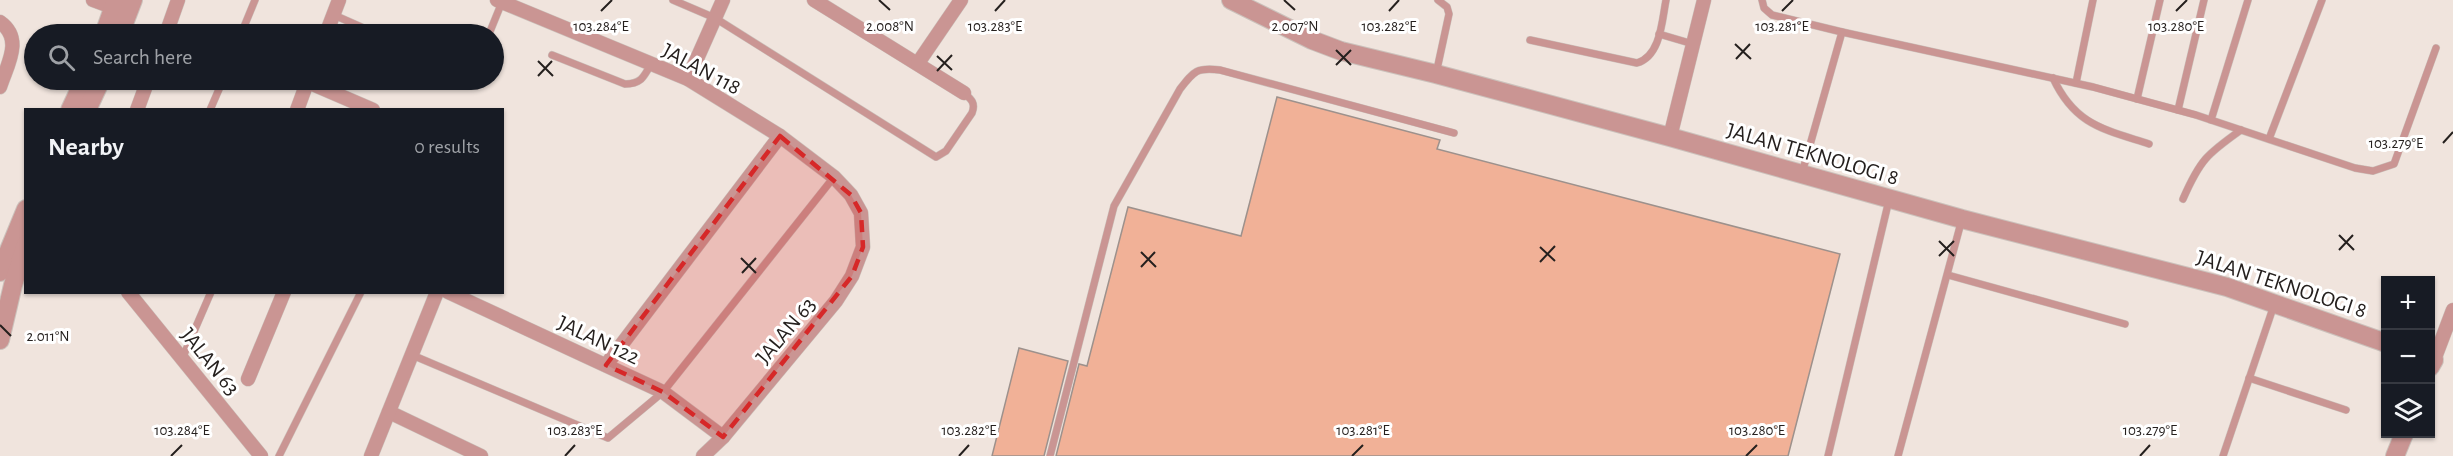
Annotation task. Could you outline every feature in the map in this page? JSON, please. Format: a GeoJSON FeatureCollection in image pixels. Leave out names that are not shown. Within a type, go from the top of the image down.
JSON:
{"type":"FeatureCollection","features":[{"type":"Feature","properties":{"kind":"street"},"geometry":{"type":"LineString","coordinates":[[93,0],[122,5]]}},
{"type":"Feature","properties":{"kind":"street"},"geometry":{"type":"LineString","coordinates":[[170,24],[178,0]]}},
{"type":"Feature","properties":{"kind":"street"},"geometry":{"type":"LineString","coordinates":[[330,24],[339,0]]}},
{"type":"Feature","properties":{"kind":"street"},"geometry":{"type":"LineString","coordinates":[[688,79],[723,0]]}},
{"type":"Feature","properties":{"kind":"street"},"geometry":{"type":"LineString","coordinates":[[814,0],[964,93]]}},
{"type":"Feature","properties":{"kind":"street"},"geometry":{"type":"LineString","coordinates":[[918,63],[961,0]]}},
{"type":"Feature","properties":{"kind":"street","name":"JALAN TEKNOLOGI 8"},"geometry":{"type":"LineString","coordinates":[[1231,0],[1312,40],[1341,51],[1670,137],[1802,173],[1889,200],[2227,287],[2381,342]]}},
{"type":"Feature","properties":{"kind":"street"},"geometry":{"type":"LineString","coordinates":[[1670,137],[1704,0]]}},
{"type":"Feature","properties":{"kind":"street","name":"JALAN 118"},"geometry":{"type":"LineString","coordinates":[[499,1],[521,5],[688,79],[780,136],[834,177],[851,195],[861,213]]}},
{"type":"Feature","properties":{"kind":"street"},"geometry":{"type":"LineString","coordinates":[[110,24],[122,5]]}},
{"type":"Feature","properties":{"kind":"street"},"geometry":{"type":"LineString","coordinates":[[121,24],[122,5]]}},
{"type":"Feature","properties":{"kind":"street"},"geometry":{"type":"LineString","coordinates":[[0,22],[11,34],[14,44],[0,87]]}},
{"type":"Feature","properties":{"kind":"street"},"geometry":{"type":"LineString","coordinates":[[71,108],[79,90]]}},
{"type":"Feature","properties":{"kind":"street"},"geometry":{"type":"LineString","coordinates":[[88,108],[96,90]]}},
{"type":"Feature","properties":{"kind":"street"},"geometry":{"type":"LineString","coordinates":[[138,108],[144,90]]}},
{"type":"Feature","properties":{"kind":"street"},"geometry":{"type":"LineString","coordinates":[[298,108],[305,90]]}},
{"type":"Feature","properties":{"kind":"street"},"geometry":{"type":"LineString","coordinates":[[328,90],[369,108]]}},
{"type":"Feature","properties":{"kind":"street"},"geometry":{"type":"LineString","coordinates":[[606,365],[780,136]]}},
{"type":"Feature","properties":{"kind":"street"},"geometry":{"type":"LineString","coordinates":[[0,272],[24,213]]}},
{"type":"Feature","properties":{"kind":"street","name":"JALAN 63"},"geometry":{"type":"LineString","coordinates":[[703,456],[723,437],[847,285],[862,247],[861,213]]}},
{"type":"Feature","properties":{"kind":"street"},"geometry":{"type":"LineString","coordinates":[[0,340],[24,250]]}},
{"type":"Feature","properties":{"kind":"street","name":"JALAN 63"},"geometry":{"type":"LineString","coordinates":[[130,294],[261,456]]}},
{"type":"Feature","properties":{"kind":"street"},"geometry":{"type":"LineString","coordinates":[[248,379],[283,294]]}},
{"type":"Feature","properties":{"kind":"street"},"geometry":{"type":"LineString","coordinates":[[371,456],[436,294]]}},
{"type":"Feature","properties":{"kind":"street","name":"JALAN 122"},"geometry":{"type":"LineString","coordinates":[[452,294],[663,392],[723,437]]}},
{"type":"Feature","properties":{"kind":"street"},"geometry":{"type":"LineString","coordinates":[[2435,355],[2453,310]]}},
{"type":"Feature","properties":{"kind":"street"},"geometry":{"type":"LineString","coordinates":[[389,412],[481,456]]}},
{"type":"Feature","properties":{"kind":"street"},"geometry":{"type":"LineString","coordinates":[[2395,456],[2402,438]]}},
{"type":"Feature","properties":{"kind":"lane"},"geometry":{"type":"LineString","coordinates":[[245,24],[255,0]]}},
{"type":"Feature","properties":{"kind":"lane"},"geometry":{"type":"LineString","coordinates":[[673,0],[715,18],[936,157],[946,151],[972,113],[974,106],[972,99],[964,93]]}},
{"type":"Feature","properties":{"kind":"lane"},"geometry":{"type":"LineString","coordinates":[[1436,74],[1449,14],[1447,7],[1438,0]]}},
{"type":"Feature","properties":{"kind":"lane"},"geometry":{"type":"LineString","coordinates":[[1530,40],[1637,63],[1645,61],[1654,51],[1666,0]]}},
{"type":"Feature","properties":{"kind":"lane"},"geometry":{"type":"LineString","coordinates":[[1762,0],[1764,8],[1772,15],[2076,83],[2178,110],[2355,168],[2373,171],[2394,164],[2436,48]]}},
{"type":"Feature","properties":{"kind":"lane"},"geometry":{"type":"LineString","coordinates":[[2076,83],[2093,0]]}},
{"type":"Feature","properties":{"kind":"lane"},"geometry":{"type":"LineString","coordinates":[[2137,99],[2160,0]]}},
{"type":"Feature","properties":{"kind":"lane"},"geometry":{"type":"LineString","coordinates":[[2178,110],[2204,0]]}},
{"type":"Feature","properties":{"kind":"lane"},"geometry":{"type":"LineString","coordinates":[[2211,120],[2248,0]]}},
{"type":"Feature","properties":{"kind":"lane"},"geometry":{"type":"LineString","coordinates":[[2269,139],[2322,0]]}},
{"type":"Feature","properties":{"kind":"lane"},"geometry":{"type":"LineString","coordinates":[[492,24],[499,1]]}},
{"type":"Feature","properties":{"kind":"lane"},"geometry":{"type":"LineString","coordinates":[[333,15],[354,24]]}},
{"type":"Feature","properties":{"kind":"lane"},"geometry":{"type":"LineString","coordinates":[[1802,173],[1842,32]]}},
{"type":"Feature","properties":{"kind":"lane"},"geometry":{"type":"LineString","coordinates":[[1659,34],[1693,44]]}},
{"type":"Feature","properties":{"kind":"lane"},"geometry":{"type":"LineString","coordinates":[[552,54],[625,84],[635,84],[642,80],[651,64]]}},
{"type":"Feature","properties":{"kind":"lane"},"geometry":{"type":"LineString","coordinates":[[1050,456],[1113,206],[1180,89],[1194,71],[1206,68],[1220,70],[1454,133]]}},
{"type":"Feature","properties":{"kind":"lane"},"geometry":{"type":"LineString","coordinates":[[2053,78],[2062,97],[2097,128],[2149,144]]}},
{"type":"Feature","properties":{"kind":"lane"},"geometry":{"type":"LineString","coordinates":[[211,108],[219,90]]}},
{"type":"Feature","properties":{"kind":"lane"},"geometry":{"type":"LineString","coordinates":[[2183,199],[2196,170],[2205,157],[2241,130]]}},
{"type":"Feature","properties":{"kind":"lane"},"geometry":{"type":"LineString","coordinates":[[412,355],[608,438],[663,392],[834,177]]}},
{"type":"Feature","properties":{"kind":"lane"},"geometry":{"type":"LineString","coordinates":[[1828,456],[1889,200]]}},
{"type":"Feature","properties":{"kind":"lane"},"geometry":{"type":"LineString","coordinates":[[1898,456],[1962,219]]}},
{"type":"Feature","properties":{"kind":"lane"},"geometry":{"type":"LineString","coordinates":[[1948,275],[2125,324]]}},
{"type":"Feature","properties":{"kind":"lane"},"geometry":{"type":"LineString","coordinates":[[182,359],[210,294]]}},
{"type":"Feature","properties":{"kind":"lane"},"geometry":{"type":"LineString","coordinates":[[279,456],[360,294]]}},
{"type":"Feature","properties":{"kind":"lane"},"geometry":{"type":"LineString","coordinates":[[2223,456],[2274,303]]}},
{"type":"Feature","properties":{"kind":"lane"},"geometry":{"type":"LineString","coordinates":[[2249,378],[2346,410]]}},
{"type":"Feature","properties":{"kind":"highlighted area"},"geometry":{"type":"Polygon","coordinates":[[[780,136],[851,195],[861,213],[863,247],[852,276],[723,437],[663,392],[606,365],[780,136]]]}},
{"type":"Feature","properties":{"kind":"building"},"geometry":{"type":"Polygon","coordinates":[[[1277,97],[1440,140],[1437,149],[1840,254],[1788,456],[1056,456],[1079,364],[1087,366],[1128,207],[1241,236],[1277,97]]]}},
{"type":"Feature","properties":{"kind":"building"},"geometry":{"type":"Polygon","coordinates":[[[1019,348],[1068,361],[1044,456],[992,456],[1019,348]]]}}]}
